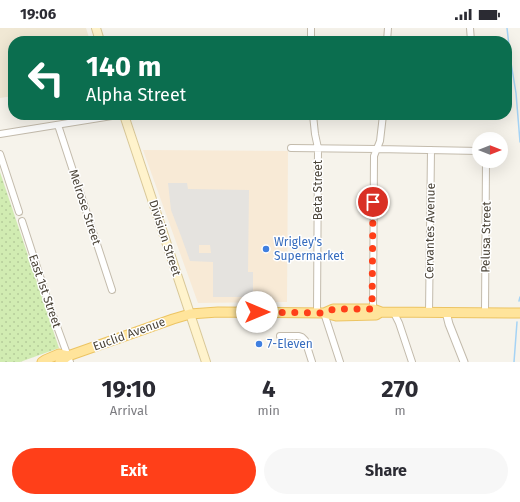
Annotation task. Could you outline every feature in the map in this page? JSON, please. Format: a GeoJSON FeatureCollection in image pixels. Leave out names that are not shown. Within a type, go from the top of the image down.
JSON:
{"type":"FeatureCollection","features":[{"type":"Feature","properties":{"kind":"main road","name":"Division Street"},"geometry":{"type":"LineString","coordinates":[[126,120],[206,362]]}},
{"type":"Feature","properties":{"kind":"main road","name":"Euclid Avenue"},"geometry":{"type":"LineString","coordinates":[[60,362],[190,314],[240,312],[320,313],[336,316],[360,316],[376,315],[377,311],[394,313],[520,313]]}},
{"type":"Feature","properties":{"kind":"main road","name":"Euclid Avenue"},"geometry":{"type":"LineString","coordinates":[[42,362],[60,354],[69,359]]}},
{"type":"Feature","properties":{"kind":"street"},"geometry":{"type":"LineString","coordinates":[[0,134],[88,120]]}},
{"type":"Feature","properties":{"kind":"street","name":"Beta Street"},"geometry":{"type":"LineString","coordinates":[[314,120],[318,148],[320,313],[340,362]]}},
{"type":"Feature","properties":{"kind":"street"},"geometry":{"type":"LineString","coordinates":[[377,311],[374,156],[380,141],[382,120]]}},
{"type":"Feature","properties":{"kind":"street","name":"Melrose Street"},"geometry":{"type":"LineString","coordinates":[[58,125],[112,290]]}},
{"type":"Feature","properties":{"kind":"street"},"geometry":{"type":"LineString","coordinates":[[291,148],[472,150]]}},
{"type":"Feature","properties":{"kind":"street","name":"Cervantes Avenue"},"geometry":{"type":"LineString","coordinates":[[429,313],[431,150]]}},
{"type":"Feature","properties":{"kind":"street"},"geometry":{"type":"LineString","coordinates":[[0,154],[19,212]]}},
{"type":"Feature","properties":{"kind":"street","name":"Pelusa Street"},"geometry":{"type":"LineString","coordinates":[[485,313],[486,168]]}},
{"type":"Feature","properties":{"kind":"street","name":"East 1st Street"},"geometry":{"type":"LineString","coordinates":[[22,221],[51,310],[69,359]]}},
{"type":"Feature","properties":{"kind":"street"},"geometry":{"type":"LineString","coordinates":[[446,312],[449,324],[464,362]]}},
{"type":"Feature","properties":{"kind":"street"},"geometry":{"type":"LineString","coordinates":[[394,313],[399,323],[412,362]]}},
{"type":"Feature","properties":{"kind":"street"},"geometry":{"type":"LineString","coordinates":[[280,336],[302,337],[305,340],[312,362]]}},
{"type":"Feature","properties":{"kind":"shaded area"},"geometry":{"type":"Polygon","coordinates":[[[0,28],[86,28],[88,36],[8,36],[8,97],[0,98],[0,28]]]}},
{"type":"Feature","properties":{"kind":"shaded area"},"geometry":{"type":"Polygon","coordinates":[[[143,150],[288,151],[287,302],[198,303],[143,150]]]}},
{"type":"Feature","properties":{"kind":"shaded area"},"geometry":{"type":"Polygon","coordinates":[[[168,183],[187,183],[188,189],[249,190],[248,272],[253,272],[253,297],[213,297],[213,262],[190,261],[171,210],[168,183]],[[199,245],[199,253],[211,253],[210,245],[199,245]]]}},
{"type":"Feature","properties":{"kind":"green space"},"geometry":{"type":"Polygon","coordinates":[[[0,172],[59,348],[20,362],[0,362],[0,172]]]}},
{"type":"Feature","properties":{"kind":"waterway"},"geometry":{"type":"LineString","coordinates":[[507,28],[508,36]]}},
{"type":"Feature","properties":{"kind":"waterway"},"geometry":{"type":"LineString","coordinates":[[512,69],[516,93],[520,142]]}},
{"type":"Feature","properties":{"kind":"waterway"},"geometry":{"type":"LineString","coordinates":[[519,301],[520,297]]}},
{"type":"Feature","properties":{"kind":"waterway"},"geometry":{"type":"LineString","coordinates":[[514,362],[517,322]]}},
{"type":"Feature","properties":{"kind":"place","name":"Wrigley's Supermarket"},"geometry":{"type":"Point","coordinates":[266,249]}},
{"type":"Feature","properties":{"kind":"place","name":"7-Eleven"},"geometry":{"type":"Point","coordinates":[259,344]}},
{"type":"Feature","properties":{"kind":"route"},"geometry":{"type":"LineString","coordinates":[[257,312],[324,313],[334,309],[372,309],[373,202]]}}]}
